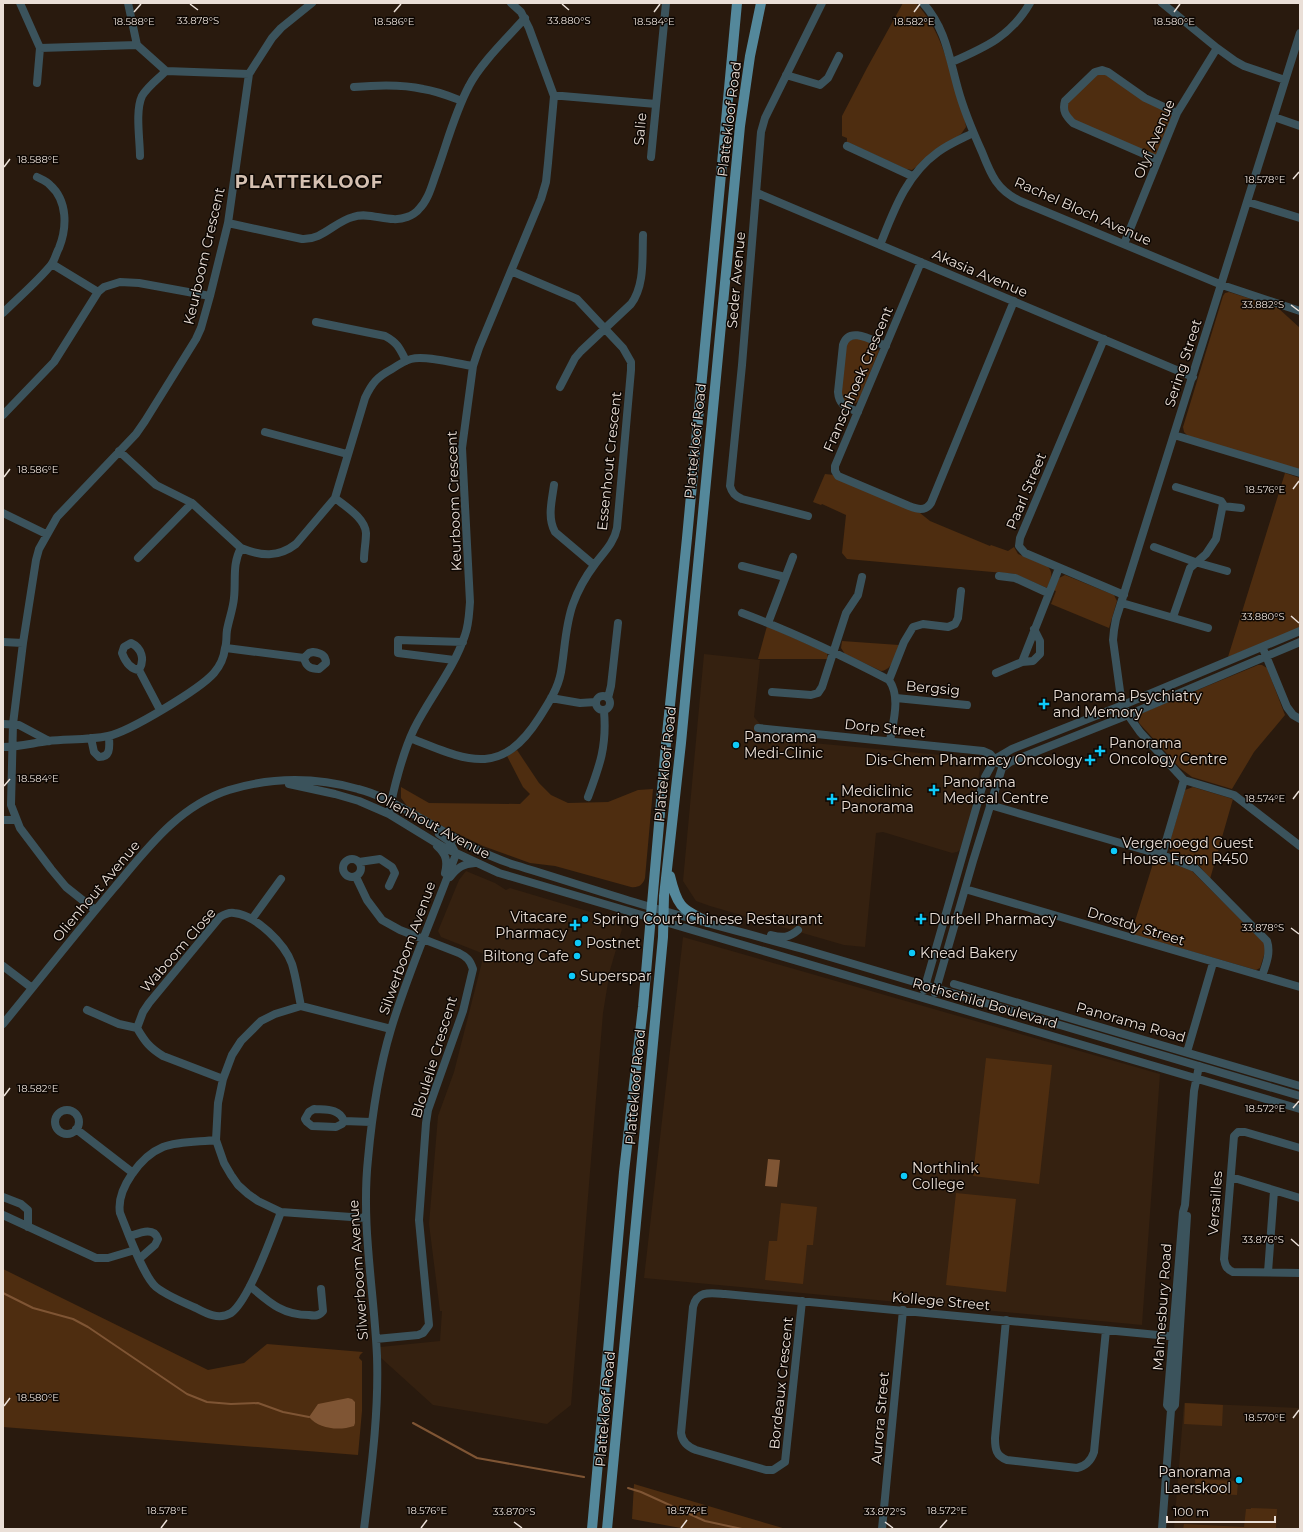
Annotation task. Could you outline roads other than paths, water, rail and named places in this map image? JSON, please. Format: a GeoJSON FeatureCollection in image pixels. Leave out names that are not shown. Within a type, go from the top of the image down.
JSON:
{"type":"FeatureCollection","features":[{"type":"Feature","properties":{"kind":"main road","name":"Plattekloof Road"},"geometry":{"type":"LineString","coordinates":[[592,1529],[624,1172],[643,1007],[650,918],[737,3]]}},
{"type":"Feature","properties":{"kind":"main road","name":"Plattekloof Road"},"geometry":{"type":"LineString","coordinates":[[607,1529],[663,910],[681,743],[740,126],[750,56],[761,3]]}},
{"type":"Feature","properties":{"kind":"main road"},"geometry":{"type":"LineString","coordinates":[[668,868],[674,894],[679,904],[689,913],[708,922]]}},
{"type":"Feature","properties":{"kind":"street"},"geometry":{"type":"LineString","coordinates":[[20,3],[40,48],[37,83]]}},
{"type":"Feature","properties":{"kind":"street"},"geometry":{"type":"LineString","coordinates":[[128,3],[137,45],[166,71],[249,74]]}},
{"type":"Feature","properties":{"kind":"street","name":"Keurboom Crescent"},"geometry":{"type":"LineString","coordinates":[[95,910],[76,896],[59,879],[26,837],[16,820],[11,800],[13,724],[23,644],[36,560],[39,548],[57,517],[136,434],[191,349],[201,328],[228,223],[249,74],[272,38],[281,28],[312,3]]}},
{"type":"Feature","properties":{"kind":"street","name":"Keurboom Crescent"},"geometry":{"type":"LineString","coordinates":[[389,814],[391,801],[410,738],[463,642],[469,618],[470,602],[462,448],[473,366],[546,182],[554,96],[525,18],[511,3]]}},
{"type":"Feature","properties":{"kind":"street","name":"Salie"},"geometry":{"type":"LineString","coordinates":[[651,157],[666,3]]}},
{"type":"Feature","properties":{"kind":"street","name":"Seder Avenue"},"geometry":{"type":"LineString","coordinates":[[808,516],[742,499],[735,496],[730,486],[742,366],[761,132],[765,118],[822,3]]}},
{"type":"Feature","properties":{"kind":"street","name":"Rachel Bloch Avenue"},"geometry":{"type":"LineString","coordinates":[[923,3],[941,29],[952,62],[958,90],[973,133],[995,180],[999,187],[1008,195],[1222,285],[1300,311]]}},
{"type":"Feature","properties":{"kind":"street"},"geometry":{"type":"LineString","coordinates":[[952,62],[980,50],[1000,38],[1025,12],[1030,3]]}},
{"type":"Feature","properties":{"kind":"street"},"geometry":{"type":"LineString","coordinates":[[1162,3],[1231,59],[1244,66],[1285,80]]}},
{"type":"Feature","properties":{"kind":"street"},"geometry":{"type":"LineString","coordinates":[[228,223],[310,240],[348,218],[355,216],[364,215],[385,218],[406,218],[419,210],[430,192],[462,101],[474,77],[525,18]]}},
{"type":"Feature","properties":{"kind":"street","name":"Sering Street"},"geometry":{"type":"LineString","coordinates":[[1184,780],[1140,732],[1128,715],[1123,704],[1118,681],[1113,634],[1300,32]]}},
{"type":"Feature","properties":{"kind":"street"},"geometry":{"type":"LineString","coordinates":[[40,48],[137,45]]}},
{"type":"Feature","properties":{"kind":"street","name":"Olyf Avenue"},"geometry":{"type":"LineString","coordinates":[[1124,244],[1177,113],[1217,48]]}},
{"type":"Feature","properties":{"kind":"street"},"geometry":{"type":"LineString","coordinates":[[786,75],[820,85],[828,78],[839,56]]}},
{"type":"Feature","properties":{"kind":"street"},"geometry":{"type":"LineString","coordinates":[[1158,160],[1073,124],[1066,116],[1063,107],[1065,101],[1095,72],[1102,70],[1108,72],[1145,98],[1177,113]]}},
{"type":"Feature","properties":{"kind":"street"},"geometry":{"type":"LineString","coordinates":[[140,156],[139,117],[142,98],[146,90],[166,71]]}},
{"type":"Feature","properties":{"kind":"street"},"geometry":{"type":"LineString","coordinates":[[354,87],[374,85],[422,88],[462,101]]}},
{"type":"Feature","properties":{"kind":"street"},"geometry":{"type":"LineString","coordinates":[[554,96],[656,104]]}},
{"type":"Feature","properties":{"kind":"street"},"geometry":{"type":"LineString","coordinates":[[1274,118],[1300,126]]}},
{"type":"Feature","properties":{"kind":"street"},"geometry":{"type":"LineString","coordinates":[[880,245],[900,197],[912,176],[929,158],[937,152],[973,133]]}},
{"type":"Feature","properties":{"kind":"street"},"geometry":{"type":"LineString","coordinates":[[847,146],[912,176]]}},
{"type":"Feature","properties":{"kind":"street"},"geometry":{"type":"LineString","coordinates":[[3,313],[52,264],[62,240],[65,225],[64,213],[57,193],[50,184],[37,177]]}},
{"type":"Feature","properties":{"kind":"street","name":"Akasia Avenue"},"geometry":{"type":"LineString","coordinates":[[757,193],[1193,376]]}},
{"type":"Feature","properties":{"kind":"street"},"geometry":{"type":"LineString","coordinates":[[1248,202],[1300,218]]}},
{"type":"Feature","properties":{"kind":"street"},"geometry":{"type":"LineString","coordinates":[[560,387],[575,358],[632,304],[637,296],[640,287],[643,236]]}},
{"type":"Feature","properties":{"kind":"street","name":"Franschhoek Crescent"},"geometry":{"type":"LineString","coordinates":[[921,262],[835,466],[835,472],[838,476],[918,509],[928,507],[1014,301]]}},
{"type":"Feature","properties":{"kind":"street"},"geometry":{"type":"LineString","coordinates":[[52,264],[98,292]]}},
{"type":"Feature","properties":{"kind":"street","name":"Essenhout Crescent"},"geometry":{"type":"LineString","coordinates":[[410,738],[454,756],[466,759],[481,759],[496,757],[512,750],[524,738],[551,698],[561,673],[566,635],[573,603],[594,565],[610,545],[617,528],[631,362],[628,355],[576,299],[511,271]]}},
{"type":"Feature","properties":{"kind":"street"},"geometry":{"type":"LineString","coordinates":[[3,415],[54,362],[98,292],[104,287],[120,282],[139,283],[210,296]]}},
{"type":"Feature","properties":{"kind":"street"},"geometry":{"type":"LineString","coordinates":[[316,322],[385,336],[397,344],[406,361]]}},
{"type":"Feature","properties":{"kind":"street"},"geometry":{"type":"LineString","coordinates":[[858,412],[841,404],[839,399],[838,392],[845,339],[850,335],[856,334],[886,346]]}},
{"type":"Feature","properties":{"kind":"street","name":"Paarl Street"},"geometry":{"type":"LineString","coordinates":[[1104,339],[1019,542],[1020,549],[1022,552],[1123,599],[1173,618],[1208,628]]}},
{"type":"Feature","properties":{"kind":"street"},"geometry":{"type":"LineString","coordinates":[[119,451],[156,485],[192,504],[241,548],[251,552],[271,554],[280,553],[288,550],[296,544],[335,498],[365,398],[371,385],[377,378],[406,361],[419,358],[473,366]]}},
{"type":"Feature","properties":{"kind":"street"},"geometry":{"type":"LineString","coordinates":[[265,432],[347,454]]}},
{"type":"Feature","properties":{"kind":"street"},"geometry":{"type":"LineString","coordinates":[[1174,435],[1300,473]]}},
{"type":"Feature","properties":{"kind":"street"},"geometry":{"type":"LineString","coordinates":[[554,485],[550,518],[551,526],[554,532],[594,565]]}},
{"type":"Feature","properties":{"kind":"street"},"geometry":{"type":"LineString","coordinates":[[1173,618],[1190,568],[1206,554],[1216,539],[1223,506],[1221,501],[1176,487]]}},
{"type":"Feature","properties":{"kind":"street"},"geometry":{"type":"LineString","coordinates":[[335,498],[359,518],[364,525],[366,533],[364,559]]}},
{"type":"Feature","properties":{"kind":"street"},"geometry":{"type":"LineString","coordinates":[[138,558],[192,504]]}},
{"type":"Feature","properties":{"kind":"street"},"geometry":{"type":"LineString","coordinates":[[1223,506],[1241,508]]}},
{"type":"Feature","properties":{"kind":"street"},"geometry":{"type":"LineString","coordinates":[[3,513],[46,534]]}},
{"type":"Feature","properties":{"kind":"street"},"geometry":{"type":"LineString","coordinates":[[3,747],[13,747],[49,741],[109,736],[128,728],[160,710],[197,687],[215,672],[221,663],[226,648],[227,631],[234,599],[234,565],[236,556],[241,548]]}},
{"type":"Feature","properties":{"kind":"street"},"geometry":{"type":"LineString","coordinates":[[1154,548],[1227,571]]}},
{"type":"Feature","properties":{"kind":"street"},"geometry":{"type":"LineString","coordinates":[[768,622],[793,557]]}},
{"type":"Feature","properties":{"kind":"street"},"geometry":{"type":"LineString","coordinates":[[742,566],[785,577]]}},
{"type":"Feature","properties":{"kind":"street"},"geometry":{"type":"LineString","coordinates":[[1022,662],[1034,628],[1059,568]]}},
{"type":"Feature","properties":{"kind":"street"},"geometry":{"type":"LineString","coordinates":[[999,576],[1015,578],[1048,593]]}},
{"type":"Feature","properties":{"kind":"street"},"geometry":{"type":"LineString","coordinates":[[772,692],[811,695],[818,693],[822,687],[835,652],[846,613],[858,595],[862,577]]}},
{"type":"Feature","properties":{"kind":"street"},"geometry":{"type":"LineString","coordinates":[[889,680],[904,642],[913,627],[923,624],[948,627],[955,624],[958,618],[961,591]]}},
{"type":"Feature","properties":{"kind":"street"},"geometry":{"type":"LineString","coordinates":[[742,613],[768,622],[835,652],[889,680],[894,687],[896,698],[890,742]]}},
{"type":"Feature","properties":{"kind":"street"},"geometry":{"type":"LineString","coordinates":[[604,711],[610,707],[610,700],[608,698],[611,686],[618,623]]}},
{"type":"Feature","properties":{"kind":"street"},"geometry":{"type":"LineString","coordinates":[[996,674],[1022,662],[1033,661],[1040,654],[1040,641],[1034,628]]}},
{"type":"Feature","properties":{"kind":"street"},"geometry":{"type":"LineString","coordinates":[[923,998],[925,986],[985,777],[995,759],[1012,749],[1300,631]]}},
{"type":"Feature","properties":{"kind":"street"},"geometry":{"type":"LineString","coordinates":[[454,660],[398,653],[398,640],[463,642]]}},
{"type":"Feature","properties":{"kind":"street"},"geometry":{"type":"LineString","coordinates":[[3,642],[23,644]]}},
{"type":"Feature","properties":{"kind":"street"},"geometry":{"type":"LineString","coordinates":[[933,1001],[1002,768],[1010,762],[1128,715],[1300,642]]}},
{"type":"Feature","properties":{"kind":"street"},"geometry":{"type":"LineString","coordinates":[[1262,647],[1287,707],[1293,715],[1300,719]]}},
{"type":"Feature","properties":{"kind":"street"},"geometry":{"type":"LineString","coordinates":[[226,648],[304,658]]}},
{"type":"Feature","properties":{"kind":"street"},"geometry":{"type":"LineString","coordinates":[[139,670],[160,710]]}},
{"type":"Feature","properties":{"kind":"street"},"geometry":{"type":"LineString","coordinates":[[551,698],[580,703],[596,702],[601,697],[608,698]]}},
{"type":"Feature","properties":{"kind":"street","name":"Bergsig"},"geometry":{"type":"LineString","coordinates":[[896,698],[967,704]]}},
{"type":"Feature","properties":{"kind":"street"},"geometry":{"type":"LineString","coordinates":[[596,702],[597,707],[604,711]]}},
{"type":"Feature","properties":{"kind":"street"},"geometry":{"type":"LineString","coordinates":[[588,797],[603,754],[605,721],[604,711]]}},
{"type":"Feature","properties":{"kind":"street"},"geometry":{"type":"LineString","coordinates":[[3,724],[13,724],[19,726],[49,741]]}},
{"type":"Feature","properties":{"kind":"street","name":"Dorp Street"},"geometry":{"type":"LineString","coordinates":[[758,728],[983,751],[995,759],[1002,768]]}},
{"type":"Feature","properties":{"kind":"street"},"geometry":{"type":"LineString","coordinates":[[91,738],[94,752],[99,757],[103,757],[110,750],[109,736]]}},
{"type":"Feature","properties":{"kind":"street","name":"Olienhout Avenue"},"geometry":{"type":"LineString","coordinates":[[3,1024],[95,910],[152,843],[186,812],[202,801],[223,792],[261,782],[292,779],[336,783],[361,789],[391,801],[482,852],[510,863],[663,910]]}},
{"type":"Feature","properties":{"kind":"street"},"geometry":{"type":"LineString","coordinates":[[1162,855],[1184,780],[1234,795],[1300,846]]}},
{"type":"Feature","properties":{"kind":"street","name":"Olienhout Avenue"},"geometry":{"type":"LineString","coordinates":[[271,781],[308,787],[359,801],[389,814],[425,837],[456,854],[499,873],[663,922]]}},
{"type":"Feature","properties":{"kind":"street"},"geometry":{"type":"LineString","coordinates":[[990,806],[1162,855],[1195,868],[1267,941],[1269,948],[1262,976]]}},
{"type":"Feature","properties":{"kind":"street"},"geometry":{"type":"LineString","coordinates":[[3,820],[16,820]]}},
{"type":"Feature","properties":{"kind":"street"},"geometry":{"type":"LineString","coordinates":[[423,820],[427,825],[449,842],[456,854],[468,850],[482,852]]}},
{"type":"Feature","properties":{"kind":"street"},"geometry":{"type":"LineString","coordinates":[[425,837],[441,849],[445,855],[447,860],[444,883]]}},
{"type":"Feature","properties":{"kind":"street","name":"Silwerboom Avenue"},"geometry":{"type":"LineString","coordinates":[[364,1529],[377,1396],[376,1339],[369,1277],[365,1218],[367,1161],[371,1122],[380,1074],[391,1030],[423,939],[456,854]]}},
{"type":"Feature","properties":{"kind":"street"},"geometry":{"type":"LineString","coordinates":[[356,877],[350,877],[344,873],[343,864],[350,859],[359,862],[380,859],[392,867],[395,874],[389,886]]}},
{"type":"Feature","properties":{"kind":"street"},"geometry":{"type":"LineString","coordinates":[[356,877],[361,870],[359,862]]}},
{"type":"Feature","properties":{"kind":"street"},"geometry":{"type":"LineString","coordinates":[[444,883],[457,868],[466,864],[476,863]]}},
{"type":"Feature","properties":{"kind":"street"},"geometry":{"type":"LineString","coordinates":[[356,877],[366,900],[382,920],[400,930],[423,939]]}},
{"type":"Feature","properties":{"kind":"street"},"geometry":{"type":"LineString","coordinates":[[252,919],[281,879]]}},
{"type":"Feature","properties":{"kind":"street","name":"Drostdy Street"},"geometry":{"type":"LineString","coordinates":[[965,889],[1213,963],[1300,987]]}},
{"type":"Feature","properties":{"kind":"street","name":"Rothschild Boulevard"},"geometry":{"type":"LineString","coordinates":[[663,910],[1300,1096]]}},
{"type":"Feature","properties":{"kind":"street","name":"Waboom Close"},"geometry":{"type":"LineString","coordinates":[[137,1028],[143,1012],[149,1003],[220,917],[226,913],[234,912],[252,919],[269,931],[278,941],[292,964],[301,1006]]}},
{"type":"Feature","properties":{"kind":"street","name":"Rothschild Boulevard"},"geometry":{"type":"LineString","coordinates":[[663,922],[797,960],[1196,1080],[1300,1109]]}},
{"type":"Feature","properties":{"kind":"street"},"geometry":{"type":"LineString","coordinates":[[735,930],[751,930],[785,938],[798,930]]}},
{"type":"Feature","properties":{"kind":"street","name":"Bloulelie Crescent"},"geometry":{"type":"LineString","coordinates":[[376,1339],[418,1335],[423,1333],[429,1325],[419,1220],[426,1123],[428,1110],[463,1011],[473,969],[471,962],[467,957],[423,939]]}},
{"type":"Feature","properties":{"kind":"street"},"geometry":{"type":"LineString","coordinates":[[1187,1052],[1213,963]]}},
{"type":"Feature","properties":{"kind":"street"},"geometry":{"type":"LineString","coordinates":[[3,966],[32,988]]}},
{"type":"Feature","properties":{"kind":"street","name":"Panorama Road"},"geometry":{"type":"LineString","coordinates":[[954,984],[1300,1086]]}},
{"type":"Feature","properties":{"kind":"street"},"geometry":{"type":"LineString","coordinates":[[365,1218],[281,1212],[258,1201],[238,1185],[224,1163],[216,1140],[218,1103],[223,1079],[232,1055],[241,1041],[251,1030],[262,1021],[275,1014],[301,1006],[391,1030]]}},
{"type":"Feature","properties":{"kind":"street"},"geometry":{"type":"LineString","coordinates":[[87,1010],[119,1024],[137,1028],[146,1044],[164,1056],[223,1079]]}},
{"type":"Feature","properties":{"kind":"street","name":"Malmesbury Road"},"geometry":{"type":"LineString","coordinates":[[1162,1529],[1171,1410],[1167,1405],[1176,1336],[1183,1212],[1185,1205],[1196,1080],[1199,1066]]}},
{"type":"Feature","properties":{"kind":"street"},"geometry":{"type":"LineString","coordinates":[[344,1120],[371,1122]]}},
{"type":"Feature","properties":{"kind":"street"},"geometry":{"type":"LineString","coordinates":[[76,1129],[133,1173]]}},
{"type":"Feature","properties":{"kind":"street","name":"Versailles"},"geometry":{"type":"LineString","coordinates":[[1300,1148],[1245,1132],[1238,1132],[1233,1138],[1224,1259],[1226,1267],[1232,1272],[1300,1273]]}},
{"type":"Feature","properties":{"kind":"street"},"geometry":{"type":"LineString","coordinates":[[216,1140],[173,1144],[164,1147],[148,1156],[133,1173],[121,1192],[119,1206],[120,1213],[139,1259],[151,1282],[156,1287],[212,1316],[222,1316],[230,1313],[242,1301],[250,1286],[281,1212]]}},
{"type":"Feature","properties":{"kind":"street"},"geometry":{"type":"LineString","coordinates":[[1231,1177],[1300,1198]]}},
{"type":"Feature","properties":{"kind":"street"},"geometry":{"type":"LineString","coordinates":[[1268,1272],[1274,1191]]}},
{"type":"Feature","properties":{"kind":"street"},"geometry":{"type":"LineString","coordinates":[[3,1197],[21,1204],[28,1210],[28,1226]]}},
{"type":"Feature","properties":{"kind":"street"},"geometry":{"type":"LineString","coordinates":[[3,1215],[96,1258],[108,1258],[135,1250]]}},
{"type":"Feature","properties":{"kind":"street"},"geometry":{"type":"LineString","coordinates":[[130,1236],[150,1231],[154,1232],[157,1236],[158,1239],[155,1245],[139,1259]]}},
{"type":"Feature","properties":{"kind":"street"},"geometry":{"type":"LineString","coordinates":[[250,1286],[272,1305],[283,1311],[316,1316],[323,1311],[321,1288]]}},
{"type":"Feature","properties":{"kind":"street","name":"Kollege Street"},"geometry":{"type":"LineString","coordinates":[[708,1292],[1176,1336]]}},
{"type":"Feature","properties":{"kind":"street","name":"Bordeaux Crescent"},"geometry":{"type":"LineString","coordinates":[[708,1292],[697,1298],[693,1308],[682,1437],[686,1444],[696,1450],[770,1471],[781,1466],[785,1462],[786,1458],[802,1301]]}},
{"type":"Feature","properties":{"kind":"street","name":"Aurora Street"},"geometry":{"type":"LineString","coordinates":[[882,1529],[903,1310]]}},
{"type":"Feature","properties":{"kind":"street"},"geometry":{"type":"LineString","coordinates":[[1006,1320],[995,1438],[996,1450],[999,1456],[1007,1460],[1077,1468],[1083,1467],[1088,1463],[1094,1452],[1106,1330]]}},
{"type":"Feature","properties":{"kind":"waterway"},"geometry":{"type":"LineString","coordinates":[[3,1293],[33,1308],[73,1319],[88,1327],[187,1394],[207,1402],[231,1404],[258,1403],[283,1412],[309,1417]]}},
{"type":"Feature","properties":{"kind":"waterway"},"geometry":{"type":"LineString","coordinates":[[413,1423],[477,1458],[584,1477]]}},
{"type":"Feature","properties":{"kind":"waterway"},"geometry":{"type":"LineString","coordinates":[[628,1488],[641,1492],[705,1521],[742,1529]]}},
{"type":"Feature","properties":{"kind":"place","name":"Panorama Psychiatry and Memory"},"geometry":{"type":"Point","coordinates":[1044,704]}},
{"type":"Feature","properties":{"kind":"place","name":"Panorama Medi-Clinic"},"geometry":{"type":"Point","coordinates":[736,745]}},
{"type":"Feature","properties":{"kind":"place","name":"Panorama Oncology Centre"},"geometry":{"type":"Point","coordinates":[1100,751]}},
{"type":"Feature","properties":{"kind":"place","name":"Dis-Chem Pharmacy Oncology"},"geometry":{"type":"Point","coordinates":[1090,760]}},
{"type":"Feature","properties":{"kind":"place","name":"Panorama Medical Centre"},"geometry":{"type":"Point","coordinates":[934,790]}},
{"type":"Feature","properties":{"kind":"place","name":"Mediclinic Panorama"},"geometry":{"type":"Point","coordinates":[832,799]}},
{"type":"Feature","properties":{"kind":"place","name":"Vergenoegd Guest House From R450"},"geometry":{"type":"Point","coordinates":[1114,851]}},
{"type":"Feature","properties":{"kind":"place","name":"Spring Court Chinese Restaurant"},"geometry":{"type":"Point","coordinates":[585,919]}},
{"type":"Feature","properties":{"kind":"place","name":"Durbell Pharmacy"},"geometry":{"type":"Point","coordinates":[921,919]}},
{"type":"Feature","properties":{"kind":"place","name":"Vitacare Pharmacy"},"geometry":{"type":"Point","coordinates":[575,925]}},
{"type":"Feature","properties":{"kind":"place","name":"Postnet"},"geometry":{"type":"Point","coordinates":[578,943]}},
{"type":"Feature","properties":{"kind":"place","name":"Knead Bakery"},"geometry":{"type":"Point","coordinates":[912,953]}},
{"type":"Feature","properties":{"kind":"place","name":"Biltong Cafe"},"geometry":{"type":"Point","coordinates":[577,956]}},
{"type":"Feature","properties":{"kind":"place","name":"Superspar"},"geometry":{"type":"Point","coordinates":[572,976]}},
{"type":"Feature","properties":{"kind":"place","name":"Northlink College"},"geometry":{"type":"Point","coordinates":[904,1176]}},
{"type":"Feature","properties":{"kind":"place","name":"Panorama Laerskool"},"geometry":{"type":"Point","coordinates":[1239,1480]}},
{"type":"Feature","properties":{"kind":"district","name":"PLATTEKLOOF"},"geometry":{"type":"Point","coordinates":[309,182]}}]}
